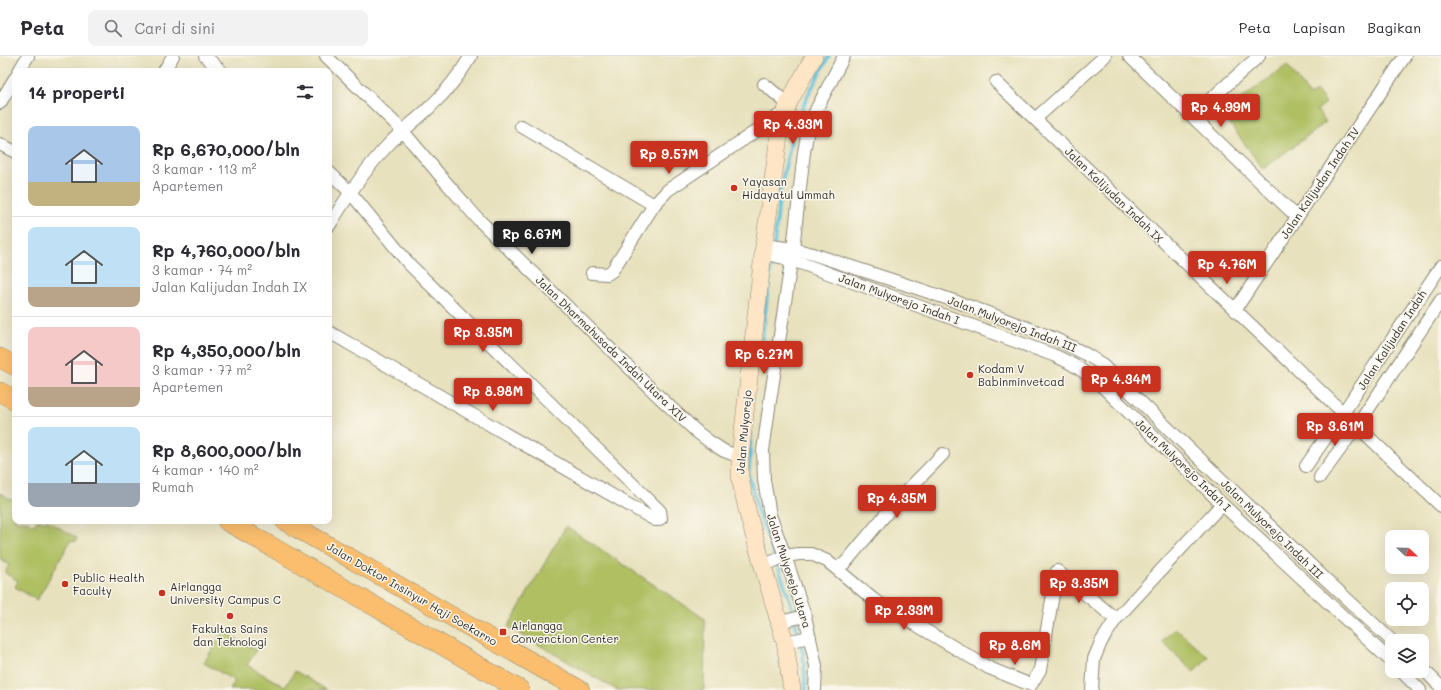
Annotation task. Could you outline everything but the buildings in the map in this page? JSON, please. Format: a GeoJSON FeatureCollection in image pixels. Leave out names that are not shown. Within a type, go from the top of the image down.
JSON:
{"type":"FeatureCollection","features":[{"type":"Feature","properties":{"kind":"main road","name":"Jalan Mulyorejo"},"geometry":{"type":"LineString","coordinates":[[792,690],[789,664],[797,640],[783,622],[749,518],[740,478],[740,457],[780,136],[787,108],[814,56]]}},
{"type":"Feature","properties":{"kind":"main road"},"geometry":{"type":"LineString","coordinates":[[0,358],[12,364]]}},
{"type":"Feature","properties":{"kind":"main road"},"geometry":{"type":"LineString","coordinates":[[0,392],[12,398]]}},
{"type":"Feature","properties":{"kind":"main road"},"geometry":{"type":"LineString","coordinates":[[232,524],[520,690]]}},
{"type":"Feature","properties":{"kind":"main road","name":"Jalan Doktor Insinyur Haji Soekarno"},"geometry":{"type":"LineString","coordinates":[[290,524],[580,690]]}},
{"type":"Feature","properties":{"kind":"street"},"geometry":{"type":"LineString","coordinates":[[21,68],[28,56]]}},
{"type":"Feature","properties":{"kind":"street"},"geometry":{"type":"LineString","coordinates":[[166,68],[173,56]]}},
{"type":"Feature","properties":{"kind":"street"},"geometry":{"type":"LineString","coordinates":[[205,56],[218,68]]}},
{"type":"Feature","properties":{"kind":"street","name":"Jalan Dharmahusada Indah Utara XIV"},"geometry":{"type":"LineString","coordinates":[[326,56],[402,130],[442,180],[478,219],[654,392],[710,442],[724,451],[740,457]]}},
{"type":"Feature","properties":{"kind":"street"},"geometry":{"type":"LineString","coordinates":[[332,221],[350,192],[387,146],[402,130],[431,107],[448,88],[471,56]]}},
{"type":"Feature","properties":{"kind":"street","name":"Jalan Mulyorejo Utara"},"geometry":{"type":"LineString","coordinates":[[815,690],[816,666],[797,640],[802,617],[782,558],[770,514],[764,480],[764,452],[808,130],[816,110],[844,56]]}},
{"type":"Feature","properties":{"kind":"street"},"geometry":{"type":"LineString","coordinates":[[1035,119],[1105,56]]}},
{"type":"Feature","properties":{"kind":"street"},"geometry":{"type":"LineString","coordinates":[[1129,56],[1297,217]]}},
{"type":"Feature","properties":{"kind":"street"},"geometry":{"type":"LineString","coordinates":[[1192,116],[1259,56]]}},
{"type":"Feature","properties":{"kind":"street","name":"Jalan Kalijudan Indah IV"},"geometry":{"type":"LineString","coordinates":[[1235,310],[1405,56]]}},
{"type":"Feature","properties":{"kind":"street","name":"Jalan Kalijudan Indah IX"},"geometry":{"type":"LineString","coordinates":[[996,82],[1441,506]]}},
{"type":"Feature","properties":{"kind":"street"},"geometry":{"type":"LineString","coordinates":[[0,103],[12,83]]}},
{"type":"Feature","properties":{"kind":"street"},"geometry":{"type":"LineString","coordinates":[[592,274],[607,274],[612,271],[654,205],[668,190],[787,108],[764,84]]}},
{"type":"Feature","properties":{"kind":"street"},"geometry":{"type":"LineString","coordinates":[[521,126],[654,205]]}},
{"type":"Feature","properties":{"kind":"street"},"geometry":{"type":"LineString","coordinates":[[0,144],[12,150]]}},
{"type":"Feature","properties":{"kind":"street"},"geometry":{"type":"LineString","coordinates":[[332,175],[350,192],[409,264],[660,511],[661,518],[655,520],[332,334]]}},
{"type":"Feature","properties":{"kind":"street","name":"Jalan Mulyorejo Indah III"},"geometry":{"type":"LineString","coordinates":[[767,249],[790,254],[968,305],[1061,341],[1084,352],[1100,363],[1385,634]]}},
{"type":"Feature","properties":{"kind":"street","name":"Jalan Mulyorejo Indah I"},"geometry":{"type":"LineString","coordinates":[[790,254],[963,323],[1053,355],[1070,362],[1084,371],[1104,388],[1222,504],[1385,655]]}},
{"type":"Feature","properties":{"kind":"street","name":"Jalan Kalijudan Indah"},"geometry":{"type":"LineString","coordinates":[[1306,466],[1441,266]]}},
{"type":"Feature","properties":{"kind":"street","name":"Jalan Kalijudan Indah"},"geometry":{"type":"LineString","coordinates":[[1320,477],[1357,426],[1441,300]]}},
{"type":"Feature","properties":{"kind":"street"},"geometry":{"type":"LineString","coordinates":[[963,323],[968,305]]}},
{"type":"Feature","properties":{"kind":"street"},"geometry":{"type":"LineString","coordinates":[[837,568],[846,562],[896,502],[943,454]]}},
{"type":"Feature","properties":{"kind":"street"},"geometry":{"type":"LineString","coordinates":[[1092,690],[1094,659],[1101,642],[1116,619],[1222,504]]}},
{"type":"Feature","properties":{"kind":"street"},"geometry":{"type":"LineString","coordinates":[[765,565],[782,558],[799,554],[811,554],[827,561],[874,600],[989,668],[1031,685],[1040,670],[1057,571],[1116,619]]}},
{"type":"Feature","properties":{"kind":"street"},"geometry":{"type":"LineString","coordinates":[[783,622],[802,617]]}},
{"type":"Feature","properties":{"kind":"street"},"geometry":{"type":"LineString","coordinates":[[1429,675],[1441,687]]}},
{"type":"Feature","properties":{"kind":"street"},"geometry":{"type":"LineString","coordinates":[[1408,678],[1420,690]]}},
{"type":"Feature","properties":{"kind":"green space"},"geometry":{"type":"Polygon","coordinates":[[[1287,65],[1310,96],[1317,91],[1326,103],[1317,110],[1326,122],[1263,169],[1222,113],[1287,65]]]}},
{"type":"Feature","properties":{"kind":"green space"},"geometry":{"type":"Polygon","coordinates":[[[0,493],[12,500],[12,524],[53,524],[77,538],[75,542],[71,540],[37,600],[15,587],[18,581],[5,573],[9,565],[0,559],[0,493]]]}},
{"type":"Feature","properties":{"kind":"green space"},"geometry":{"type":"Polygon","coordinates":[[[566,526],[705,619],[704,690],[617,690],[508,627],[566,526]]]}},
{"type":"Feature","properties":{"kind":"green space"},"geometry":{"type":"Polygon","coordinates":[[[1175,628],[1208,657],[1194,672],[1162,642],[1175,628]]]}},
{"type":"Feature","properties":{"kind":"green space"},"geometry":{"type":"Polygon","coordinates":[[[223,631],[256,650],[247,665],[285,687],[295,671],[327,690],[230,690],[235,681],[204,663],[223,631]]]}},
{"type":"Feature","properties":{"kind":"waterway"},"geometry":{"type":"LineString","coordinates":[[774,245],[780,191],[794,128],[808,95],[829,56]]}},
{"type":"Feature","properties":{"kind":"waterway"},"geometry":{"type":"LineString","coordinates":[[759,364],[772,257]]}},
{"type":"Feature","properties":{"kind":"waterway"},"geometry":{"type":"LineString","coordinates":[[751,434],[749,476],[758,512],[775,557]]}},
{"type":"Feature","properties":{"kind":"waterway"},"geometry":{"type":"LineString","coordinates":[[777,563],[790,601],[803,654],[806,690]]}},
{"type":"Feature","properties":{"kind":"place","name":"Yayasan Hidayatul Ummah"},"geometry":{"type":"Point","coordinates":[734,188]}},
{"type":"Feature","properties":{"kind":"place","name":"Kodam V Babinminvetcad"},"geometry":{"type":"Point","coordinates":[970,375]}},
{"type":"Feature","properties":{"kind":"place","name":"Public Health Faculty"},"geometry":{"type":"Point","coordinates":[65,584]}},
{"type":"Feature","properties":{"kind":"place","name":"Airlangga University Campus C"},"geometry":{"type":"Point","coordinates":[162,593]}},
{"type":"Feature","properties":{"kind":"place","name":"Fakultas Sains dan Teknologi"},"geometry":{"type":"Point","coordinates":[230,616]}},
{"type":"Feature","properties":{"kind":"place","name":"Airlangga Convenction Center"},"geometry":{"type":"Point","coordinates":[503,632]}}]}
